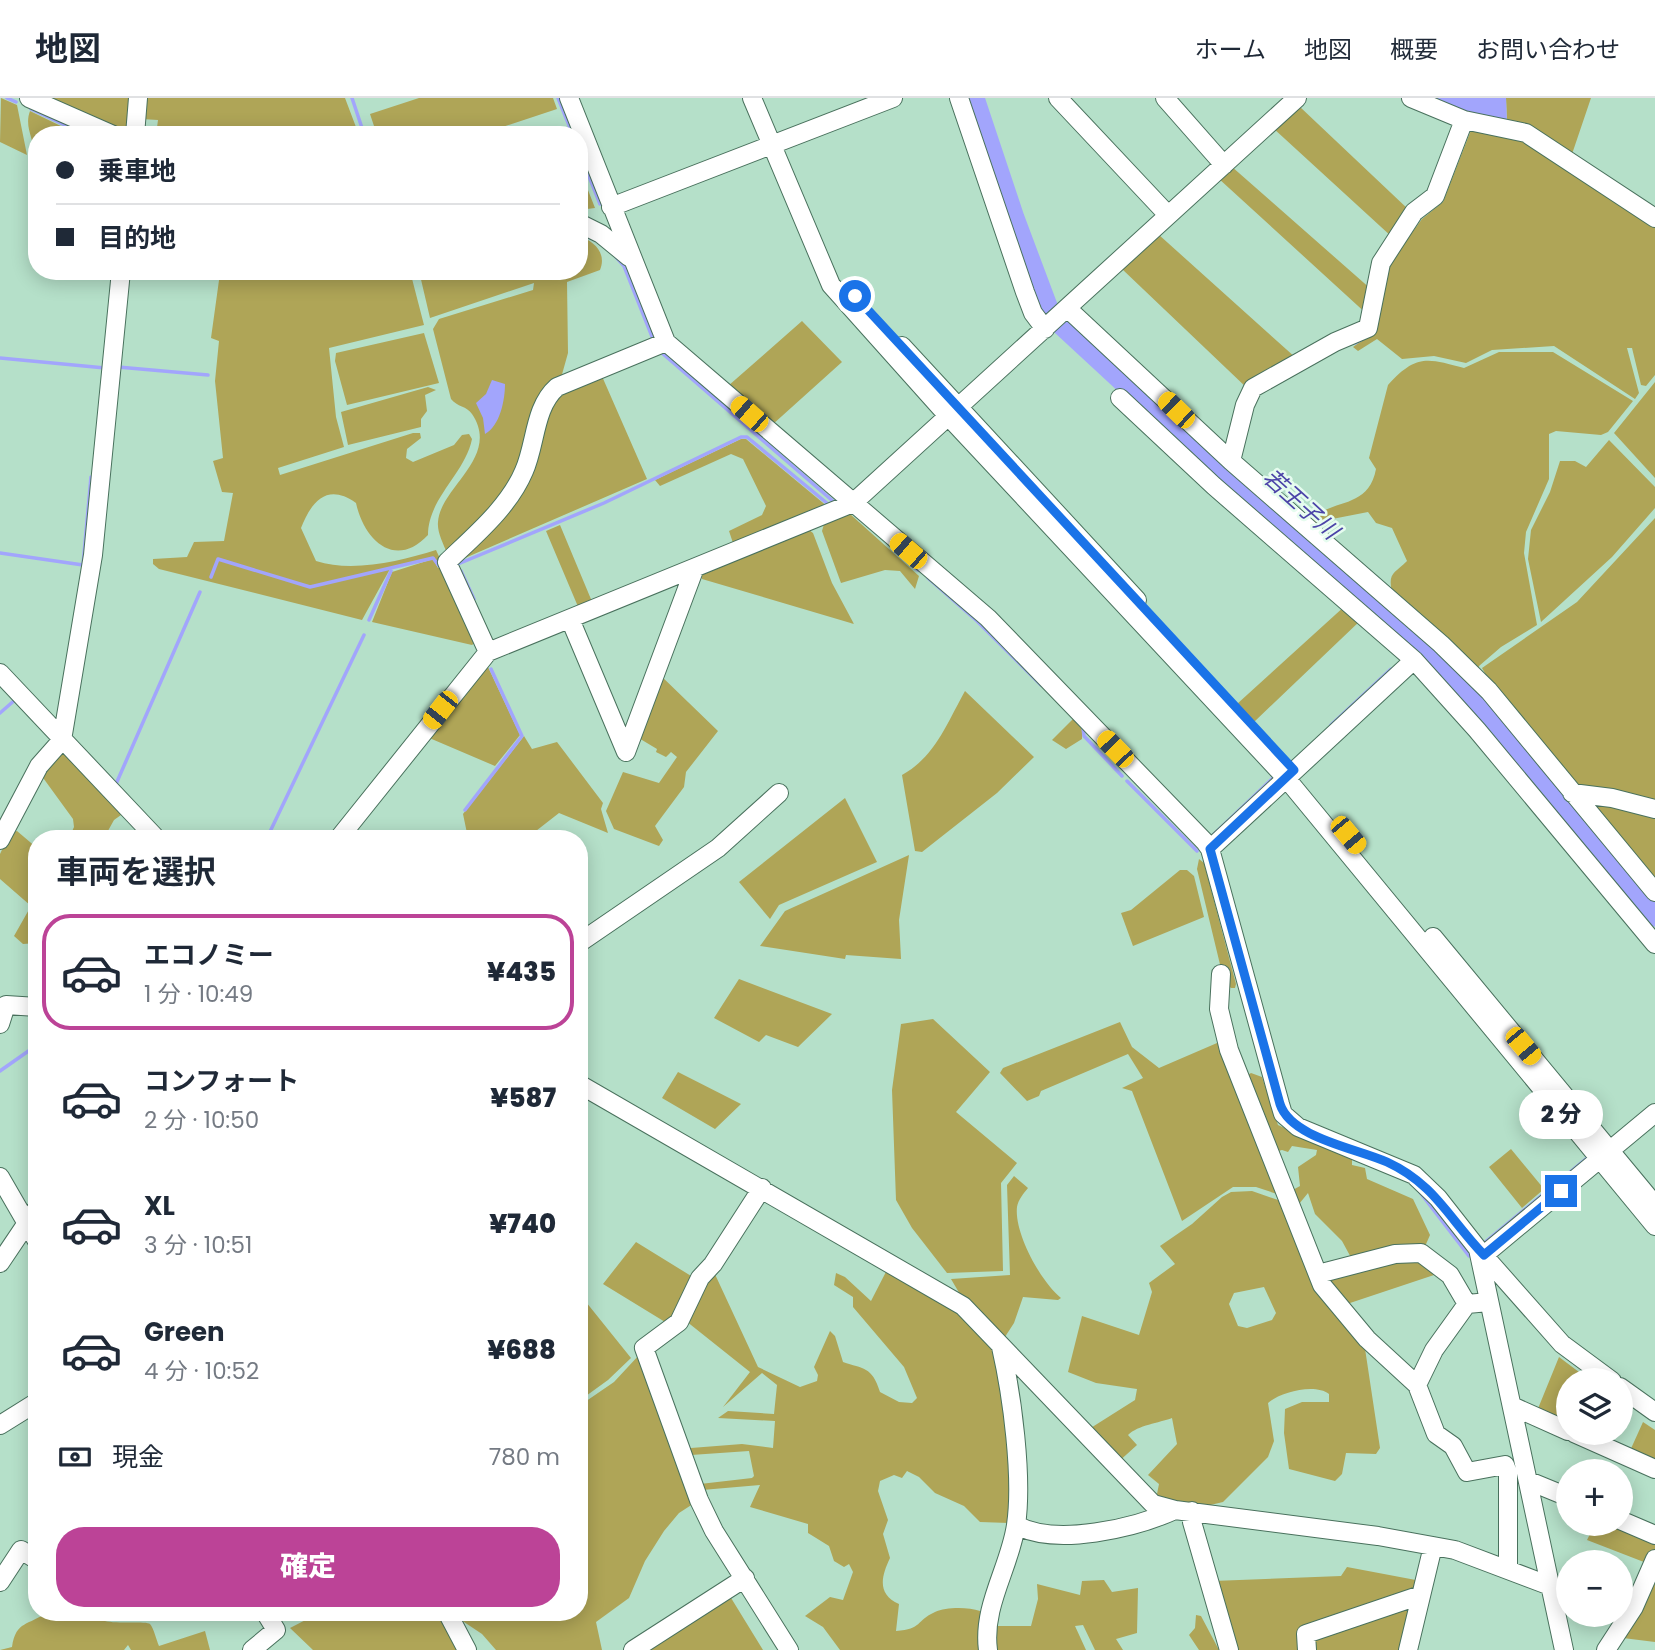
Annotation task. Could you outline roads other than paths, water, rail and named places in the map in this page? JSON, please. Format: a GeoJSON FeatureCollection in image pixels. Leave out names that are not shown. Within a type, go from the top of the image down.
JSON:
{"type":"FeatureCollection","features":[{"type":"Feature","properties":{"kind":"street"},"geometry":{"type":"LineString","coordinates":[[29,98],[93,126]]}},
{"type":"Feature","properties":{"kind":"street"},"geometry":{"type":"LineString","coordinates":[[136,126],[138,98]]}},
{"type":"Feature","properties":{"kind":"street"},"geometry":{"type":"LineString","coordinates":[[569,98],[580,126]]}},
{"type":"Feature","properties":{"kind":"street"},"geometry":{"type":"LineString","coordinates":[[752,98],[776,143],[838,277],[954,412],[1290,774],[1604,1155],[1655,1226]]}},
{"type":"Feature","properties":{"kind":"street"},"geometry":{"type":"LineString","coordinates":[[611,207],[892,98]]}},
{"type":"Feature","properties":{"kind":"street"},"geometry":{"type":"LineString","coordinates":[[959,98],[1033,313],[1047,327]]}},
{"type":"Feature","properties":{"kind":"street"},"geometry":{"type":"LineString","coordinates":[[1058,98],[1168,215]]}},
{"type":"Feature","properties":{"kind":"street"},"geometry":{"type":"LineString","coordinates":[[1165,98],[1224,165]]}},
{"type":"Feature","properties":{"kind":"street"},"geometry":{"type":"LineString","coordinates":[[345,830],[488,652],[853,503],[1297,98]]}},
{"type":"Feature","properties":{"kind":"street"},"geometry":{"type":"LineString","coordinates":[[1410,98],[1464,120],[1526,133],[1651,207]]}},
{"type":"Feature","properties":{"kind":"street"},"geometry":{"type":"LineString","coordinates":[[1231,461],[1245,405],[1253,388],[1335,342],[1368,328],[1381,263],[1414,212],[1435,196],[1464,120]]}},
{"type":"Feature","properties":{"kind":"street"},"geometry":{"type":"LineString","coordinates":[[588,147],[666,342],[988,618],[1210,849],[1283,1114],[1298,1127],[1414,1175],[1438,1198],[1481,1252],[1562,1344],[1594,1368]]}},
{"type":"Feature","properties":{"kind":"street"},"geometry":{"type":"LineString","coordinates":[[588,228],[601,234],[631,260]]}},
{"type":"Feature","properties":{"kind":"street"},"geometry":{"type":"LineString","coordinates":[[0,841],[38,766],[62,740],[93,555],[120,280]]}},
{"type":"Feature","properties":{"kind":"street"},"geometry":{"type":"LineString","coordinates":[[1066,309],[1231,461],[1441,644],[1489,691],[1655,892]]}},
{"type":"Feature","properties":{"kind":"street"},"geometry":{"type":"LineString","coordinates":[[488,652],[447,562],[478,533],[523,474],[534,446],[542,404],[548,395],[557,387],[666,342]]}},
{"type":"Feature","properties":{"kind":"street"},"geometry":{"type":"LineString","coordinates":[[1120,398],[1214,486],[1414,660],[1478,730],[1655,944]]}},
{"type":"Feature","properties":{"kind":"street"},"geometry":{"type":"LineString","coordinates":[[570,620],[626,752],[632,742],[694,570]]}},
{"type":"Feature","properties":{"kind":"street"},"geometry":{"type":"LineString","coordinates":[[1210,849],[1414,660]]}},
{"type":"Feature","properties":{"kind":"street"},"geometry":{"type":"LineString","coordinates":[[0,673],[148,830]]}},
{"type":"Feature","properties":{"kind":"street"},"geometry":{"type":"LineString","coordinates":[[588,937],[718,848],[779,793]]}},
{"type":"Feature","properties":{"kind":"street"},"geometry":{"type":"LineString","coordinates":[[1572,793],[1612,797],[1655,809]]}},
{"type":"Feature","properties":{"kind":"street"},"geometry":{"type":"LineString","coordinates":[[1221,974],[1219,1009],[1229,1050],[1322,1285],[1340,1310],[1387,1359],[1417,1385],[1436,1434],[1453,1446],[1467,1472],[1505,1465],[1508,1473],[1508,1569]]}},
{"type":"Feature","properties":{"kind":"street"},"geometry":{"type":"LineString","coordinates":[[0,1024],[6,1005],[28,1006]]}},
{"type":"Feature","properties":{"kind":"street"},"geometry":{"type":"LineString","coordinates":[[588,1089],[963,1306],[1153,1504],[1183,1511],[1378,1535],[1455,1550],[1553,1587]]}},
{"type":"Feature","properties":{"kind":"street"},"geometry":{"type":"LineString","coordinates":[[1481,1252],[1655,1112]]}},
{"type":"Feature","properties":{"kind":"street"},"geometry":{"type":"LineString","coordinates":[[1604,1155],[1655,1205]]}},
{"type":"Feature","properties":{"kind":"street"},"geometry":{"type":"LineString","coordinates":[[0,1177],[28,1211]]}},
{"type":"Feature","properties":{"kind":"street"},"geometry":{"type":"LineString","coordinates":[[762,1188],[713,1264],[700,1278],[680,1322],[644,1348],[699,1500],[715,1531],[789,1650]]}},
{"type":"Feature","properties":{"kind":"street"},"geometry":{"type":"LineString","coordinates":[[0,1263],[28,1220]]}},
{"type":"Feature","properties":{"kind":"street"},"geometry":{"type":"LineString","coordinates":[[1481,1252],[1489,1302],[1553,1587],[1564,1650]]}},
{"type":"Feature","properties":{"kind":"street"},"geometry":{"type":"LineString","coordinates":[[1318,1274],[1402,1253],[1421,1253],[1450,1275],[1467,1304]]}},
{"type":"Feature","properties":{"kind":"street"},"geometry":{"type":"LineString","coordinates":[[1417,1385],[1434,1350],[1467,1304],[1489,1302]]}},
{"type":"Feature","properties":{"kind":"street"},"geometry":{"type":"LineString","coordinates":[[988,1650],[986,1637],[991,1606],[1016,1525],[1016,1459],[1001,1347]]}},
{"type":"Feature","properties":{"kind":"street"},"geometry":{"type":"LineString","coordinates":[[1633,1396],[1655,1412]]}},
{"type":"Feature","properties":{"kind":"street"},"geometry":{"type":"LineString","coordinates":[[1512,1406],[1556,1426]]}},
{"type":"Feature","properties":{"kind":"street"},"geometry":{"type":"LineString","coordinates":[[0,1424],[28,1407]]}},
{"type":"Feature","properties":{"kind":"street"},"geometry":{"type":"LineString","coordinates":[[1601,1445],[1655,1469]]}},
{"type":"Feature","properties":{"kind":"street"},"geometry":{"type":"LineString","coordinates":[[1529,1481],[1556,1492]]}},
{"type":"Feature","properties":{"kind":"street"},"geometry":{"type":"LineString","coordinates":[[1016,1525],[1024,1530],[1052,1534],[1082,1533],[1151,1521],[1183,1511]]}},
{"type":"Feature","properties":{"kind":"street"},"geometry":{"type":"LineString","coordinates":[[1183,1511],[1192,1522],[1229,1650]]}},
{"type":"Feature","properties":{"kind":"street"},"geometry":{"type":"LineString","coordinates":[[1633,1526],[1655,1535]]}},
{"type":"Feature","properties":{"kind":"street"},"geometry":{"type":"LineString","coordinates":[[1408,1650],[1433,1546]]}},
{"type":"Feature","properties":{"kind":"street"},"geometry":{"type":"LineString","coordinates":[[0,1582],[21,1550],[28,1554]]}},
{"type":"Feature","properties":{"kind":"street"},"geometry":{"type":"LineString","coordinates":[[1606,1650],[1634,1607],[1655,1559]]}},
{"type":"Feature","properties":{"kind":"street"},"geometry":{"type":"LineString","coordinates":[[633,1650],[745,1578]]}},
{"type":"Feature","properties":{"kind":"street"},"geometry":{"type":"LineString","coordinates":[[1307,1650],[1306,1634],[1421,1595]]}},
{"type":"Feature","properties":{"kind":"street"},"geometry":{"type":"LineString","coordinates":[[252,1650],[276,1630],[270,1621]]}},
{"type":"Feature","properties":{"kind":"street"},"geometry":{"type":"LineString","coordinates":[[452,1621],[467,1650]]}},
{"type":"Feature","properties":{"kind":"water"},"geometry":{"type":"Polygon","coordinates":[[[1429,98],[1506,98],[1507,122],[1494,122],[1429,98]]]}},
{"type":"Feature","properties":{"kind":"water"},"geometry":{"type":"Polygon","coordinates":[[[492,380],[505,384],[504,397],[498,419],[485,434],[483,418],[476,403],[486,394],[492,380]]]}},
{"type":"Feature","properties":{"kind":"waterway"},"geometry":{"type":"LineString","coordinates":[[7,98],[16,102]]}},
{"type":"Feature","properties":{"kind":"waterway"},"geometry":{"type":"LineString","coordinates":[[352,98],[361,126]]}},
{"type":"Feature","properties":{"kind":"waterway"},"geometry":{"type":"LineString","coordinates":[[558,98],[569,126]]}},
{"type":"Feature","properties":{"kind":"waterway","name":"若王子川"},"geometry":{"type":"LineString","coordinates":[[974,98],[1050,314],[1223,474],[1429,654],[1487,712],[1655,916]]}},
{"type":"Feature","properties":{"kind":"waterway"},"geometry":{"type":"LineString","coordinates":[[31,109],[67,126]]}},
{"type":"Feature","properties":{"kind":"waterway"},"geometry":{"type":"LineString","coordinates":[[588,174],[600,204]]}},
{"type":"Feature","properties":{"kind":"waterway"},"geometry":{"type":"LineString","coordinates":[[616,257],[624,266],[653,339]]}},
{"type":"Feature","properties":{"kind":"waterway"},"geometry":{"type":"LineString","coordinates":[[1355,343],[1370,335]]}},
{"type":"Feature","properties":{"kind":"waterway"},"geometry":{"type":"LineString","coordinates":[[662,353],[834,502]]}},
{"type":"Feature","properties":{"kind":"waterway"},"geometry":{"type":"LineString","coordinates":[[0,358],[105,368]]}},
{"type":"Feature","properties":{"kind":"waterway"},"geometry":{"type":"LineString","coordinates":[[118,367],[208,375]]}},
{"type":"Feature","properties":{"kind":"waterway"},"geometry":{"type":"LineString","coordinates":[[458,564],[604,503],[741,437],[747,437],[828,504],[832,503]]}},
{"type":"Feature","properties":{"kind":"waterway"},"geometry":{"type":"LineString","coordinates":[[83,565],[91,477]]}},
{"type":"Feature","properties":{"kind":"waterway"},"geometry":{"type":"LineString","coordinates":[[894,549],[918,570]]}},
{"type":"Feature","properties":{"kind":"waterway"},"geometry":{"type":"LineString","coordinates":[[0,553],[83,565]]}},
{"type":"Feature","properties":{"kind":"waterway"},"geometry":{"type":"LineString","coordinates":[[211,577],[218,559],[310,587],[433,558],[439,566]]}},
{"type":"Feature","properties":{"kind":"waterway"},"geometry":{"type":"LineString","coordinates":[[369,620],[391,571]]}},
{"type":"Feature","properties":{"kind":"waterway"},"geometry":{"type":"LineString","coordinates":[[461,571],[474,599]]}},
{"type":"Feature","properties":{"kind":"waterway"},"geometry":{"type":"LineString","coordinates":[[928,578],[977,621],[1041,685]]}},
{"type":"Feature","properties":{"kind":"waterway"},"geometry":{"type":"LineString","coordinates":[[116,784],[200,592]]}},
{"type":"Feature","properties":{"kind":"waterway"},"geometry":{"type":"LineString","coordinates":[[271,830],[364,635]]}},
{"type":"Feature","properties":{"kind":"waterway"},"geometry":{"type":"LineString","coordinates":[[465,810],[522,736],[491,669]]}},
{"type":"Feature","properties":{"kind":"waterway"},"geometry":{"type":"LineString","coordinates":[[1331,725],[1391,669]]}},
{"type":"Feature","properties":{"kind":"waterway"},"geometry":{"type":"LineString","coordinates":[[0,713],[16,699]]}},
{"type":"Feature","properties":{"kind":"waterway"},"geometry":{"type":"LineString","coordinates":[[1083,728],[1084,736],[1122,776]]}},
{"type":"Feature","properties":{"kind":"waterway"},"geometry":{"type":"LineString","coordinates":[[1211,837],[1276,775]]}},
{"type":"Feature","properties":{"kind":"waterway"},"geometry":{"type":"LineString","coordinates":[[1127,781],[1197,851]]}},
{"type":"Feature","properties":{"kind":"waterway","name":"若王子川"},"geometry":{"type":"LineString","coordinates":[[1551,791],[1562,790]]}},
{"type":"Feature","properties":{"kind":"waterway"},"geometry":{"type":"LineString","coordinates":[[0,1071],[28,1051]]}},
{"type":"Feature","properties":{"kind":"waterway"},"geometry":{"type":"LineString","coordinates":[[1484,1243],[1587,1158]]}},
{"type":"Feature","properties":{"kind":"waterway"},"geometry":{"type":"LineString","coordinates":[[1419,1191],[1469,1256]]}}]}
